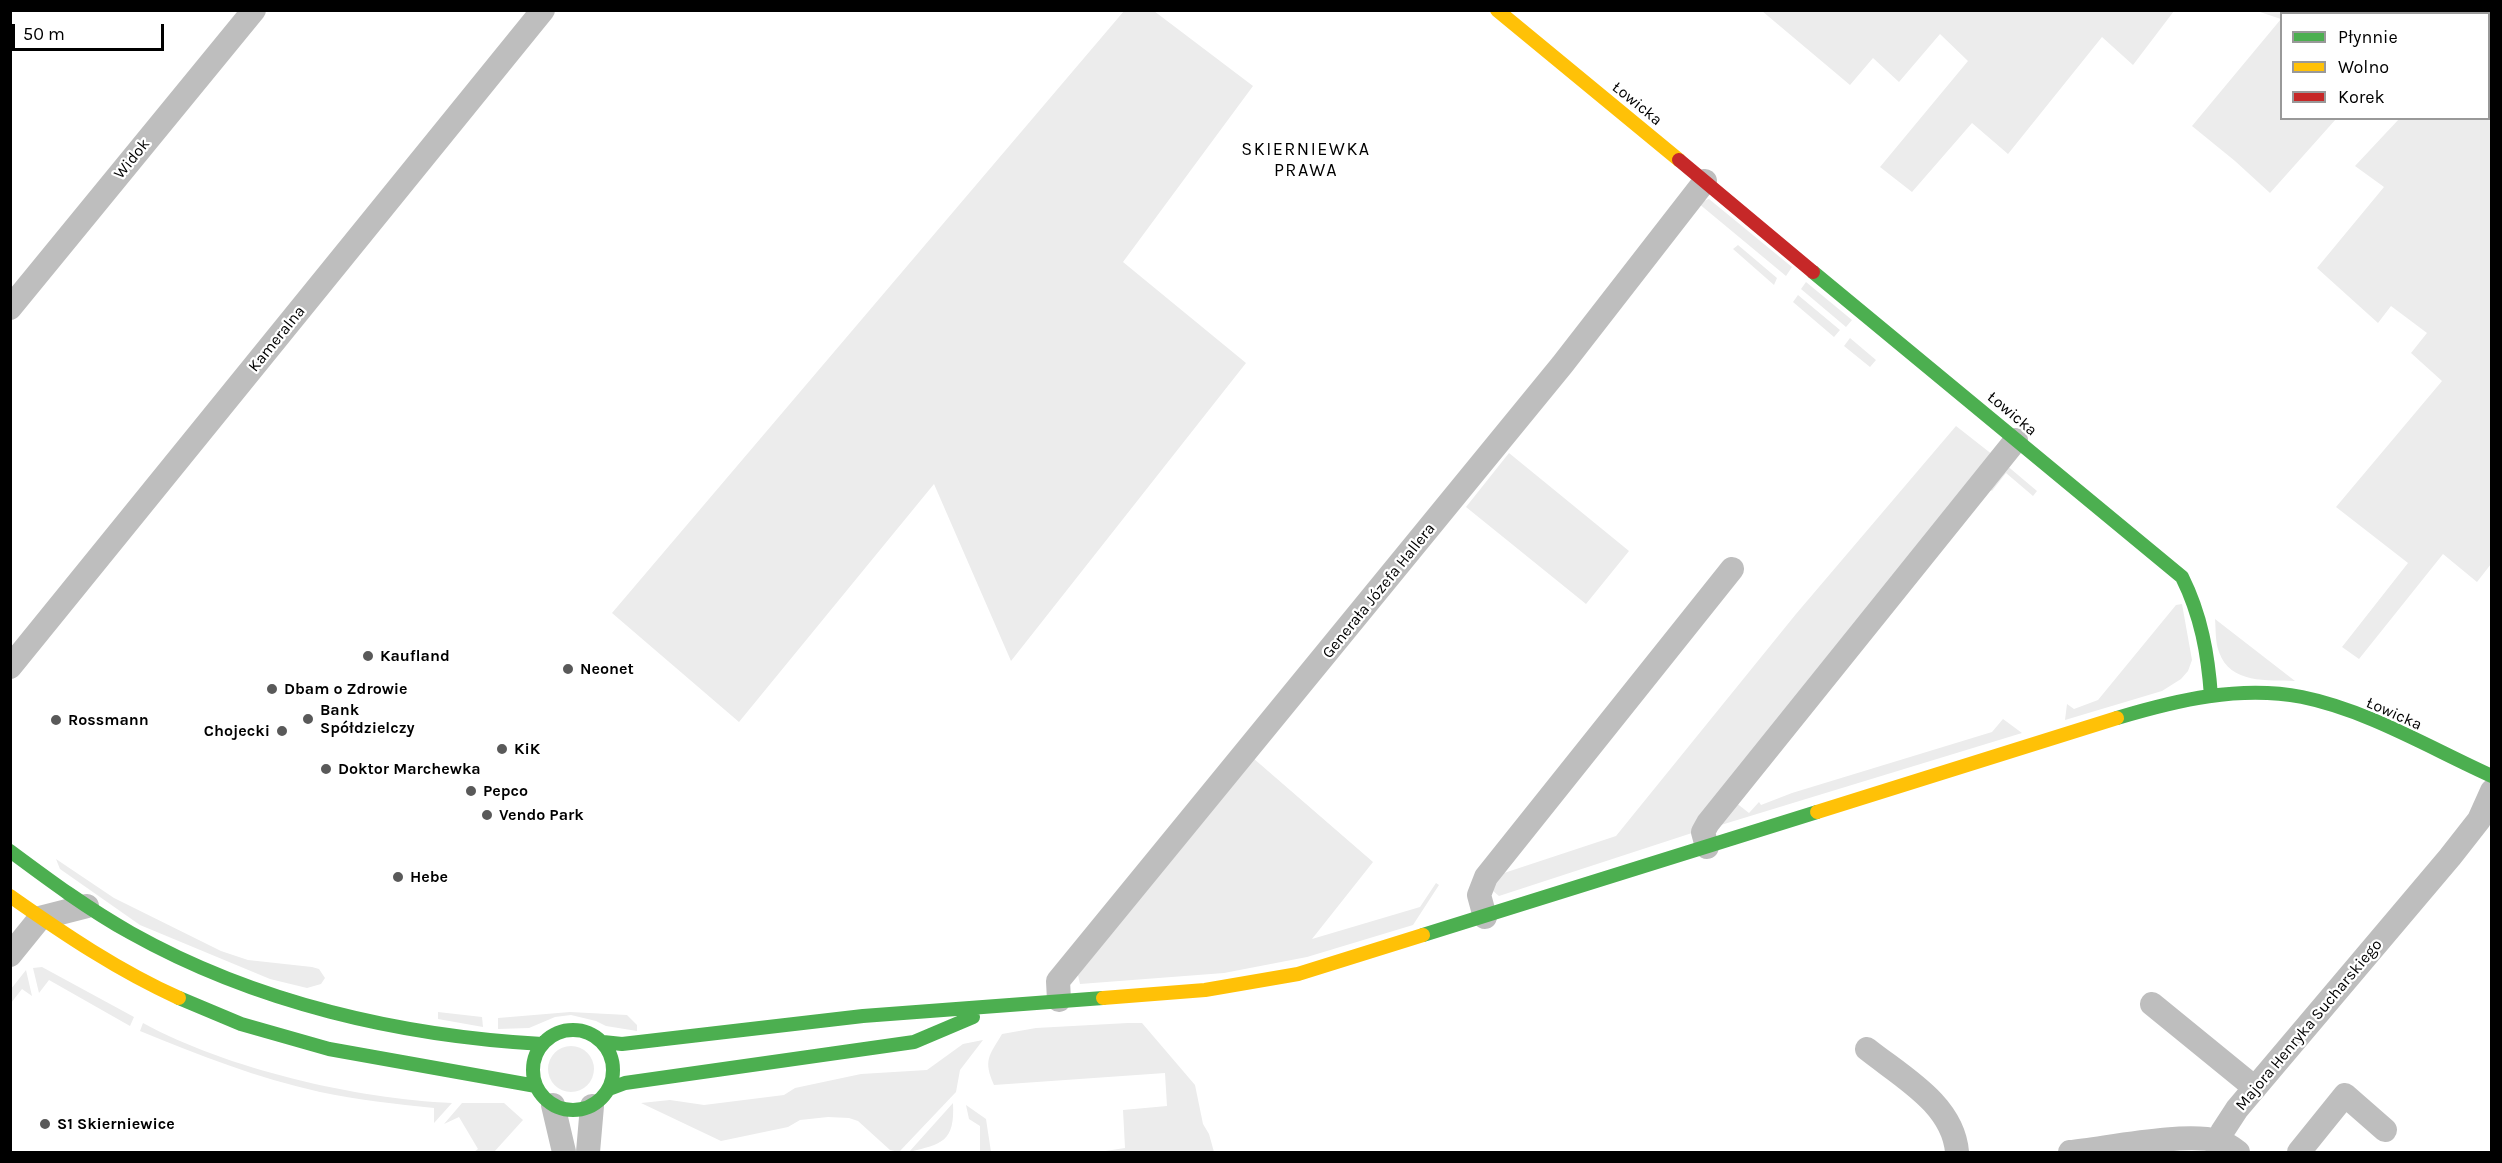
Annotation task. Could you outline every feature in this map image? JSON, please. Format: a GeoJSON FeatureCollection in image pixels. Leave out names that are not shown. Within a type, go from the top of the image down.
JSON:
{"type":"FeatureCollection","features":[{"type":"Feature","properties":{"kind":"main road","name":"Łowicka"},"geometry":{"type":"LineString","coordinates":[[1497,10],[2182,578],[2193,603],[2210,680],[2211,696],[2274,694],[2331,705],[2492,776]]}},
{"type":"Feature","properties":{"kind":"main road"},"geometry":{"type":"LineString","coordinates":[[997,1007],[914,1042],[737,1069],[625,1083],[579,1110],[566,1110],[553,1105],[536,1086],[533,1064],[542,1044],[551,1036],[572,1029],[584,1030],[603,1042],[622,1044],[862,1016],[1205,990],[1298,974],[2152,707],[2211,696]]}},
{"type":"Feature","properties":{"kind":"main road"},"geometry":{"type":"LineString","coordinates":[[10,851],[87,906],[134,935],[217,974],[276,996],[411,1031],[492,1043],[542,1044]]}},
{"type":"Feature","properties":{"kind":"main road"},"geometry":{"type":"LineString","coordinates":[[10,896],[111,965],[156,990],[201,1010],[263,1032],[328,1049],[516,1080],[536,1086]]}},
{"type":"Feature","properties":{"kind":"main road"},"geometry":{"type":"LineString","coordinates":[[601,1097],[613,1080],[613,1059],[603,1042]]}},
{"type":"Feature","properties":{"kind":"street","name":"Widok"},"geometry":{"type":"LineString","coordinates":[[10,308],[254,10]]}},
{"type":"Feature","properties":{"kind":"street","name":"Kameralna"},"geometry":{"type":"LineString","coordinates":[[10,668],[543,10]]}},
{"type":"Feature","properties":{"kind":"street","name":"Generała Józefa Hallera"},"geometry":{"type":"LineString","coordinates":[[1059,1000],[1058,981],[1555,374],[1706,181]]}},
{"type":"Feature","properties":{"kind":"street"},"geometry":{"type":"LineString","coordinates":[[1707,847],[1703,832],[1708,823],[2016,440]]}},
{"type":"Feature","properties":{"kind":"street"},"geometry":{"type":"LineString","coordinates":[[1485,917],[1479,895],[1486,877],[1732,569]]}},
{"type":"Feature","properties":{"kind":"street","name":"Majora Henryka Sucharskiego"},"geometry":{"type":"LineString","coordinates":[[2070,1152],[2175,1140],[2229,1147],[2229,1120],[2255,1088],[2366,973],[2404,914],[2479,820],[2492,791]]}},
{"type":"Feature","properties":{"kind":"street"},"geometry":{"type":"LineString","coordinates":[[10,955],[40,918],[87,906]]}},
{"type":"Feature","properties":{"kind":"street"},"geometry":{"type":"LineString","coordinates":[[2152,1004],[2255,1088]]}},
{"type":"Feature","properties":{"kind":"street"},"geometry":{"type":"LineString","coordinates":[[1867,1049],[1934,1102],[1956,1137],[1957,1152]]}},
{"type":"Feature","properties":{"kind":"street"},"geometry":{"type":"LineString","coordinates":[[2299,1152],[2345,1095],[2385,1130]]}},
{"type":"Feature","properties":{"kind":"street"},"geometry":{"type":"LineString","coordinates":[[588,1152],[601,1097]]}},
{"type":"Feature","properties":{"kind":"street"},"geometry":{"type":"LineString","coordinates":[[553,1105],[564,1152]]}},
{"type":"Feature","properties":{"kind":"shaded area"},"geometry":{"type":"Polygon","coordinates":[[[1124,11],[1154,11],[1253,86],[1123,262],[1246,363],[1011,661],[934,484],[739,722],[612,613],[1124,11]]]}},
{"type":"Feature","properties":{"kind":"shaded area"},"geometry":{"type":"Polygon","coordinates":[[[1762,11],[2174,11],[2133,65],[2102,37],[2008,154],[1972,123],[1912,192],[1880,167],[1968,61],[1940,34],[1899,82],[1873,58],[1850,85],[1762,11]]]}},
{"type":"Feature","properties":{"kind":"shaded area"},"geometry":{"type":"Polygon","coordinates":[[[2257,11],[2422,11],[2280,12],[2280,19],[2257,11]]]}},
{"type":"Feature","properties":{"kind":"shaded area"},"geometry":{"type":"Polygon","coordinates":[[[2280,20],[2280,120],[2335,120],[2270,193],[2192,126],[2280,20]]]}},
{"type":"Feature","properties":{"kind":"shaded area"},"geometry":{"type":"Polygon","coordinates":[[[2490,65],[2492,65],[2491,564],[2477,582],[2443,554],[2359,659],[2342,647],[2408,563],[2336,507],[2442,381],[2411,353],[2427,333],[2391,306],[2378,323],[2317,268],[2384,187],[2355,166],[2398,120],[2490,120],[2490,65]]]}},
{"type":"Feature","properties":{"kind":"shaded area"},"geometry":{"type":"Polygon","coordinates":[[[1709,199],[1792,267],[1786,276],[1698,203],[1709,199]]]}},
{"type":"Feature","properties":{"kind":"shaded area"},"geometry":{"type":"Polygon","coordinates":[[[1738,245],[1777,278],[1774,285],[1733,249],[1738,245]]]}},
{"type":"Feature","properties":{"kind":"shaded area"},"geometry":{"type":"Polygon","coordinates":[[[1806,282],[1852,320],[1846,327],[1801,289],[1806,282]]]}},
{"type":"Feature","properties":{"kind":"shaded area"},"geometry":{"type":"Polygon","coordinates":[[[1798,295],[1840,330],[1834,337],[1793,302],[1798,295]]]}},
{"type":"Feature","properties":{"kind":"shaded area"},"geometry":{"type":"Polygon","coordinates":[[[1850,338],[1876,360],[1870,367],[1844,346],[1850,338]]]}},
{"type":"Feature","properties":{"kind":"shaded area"},"geometry":{"type":"Polygon","coordinates":[[[1956,426],[1993,455],[1692,833],[1499,896],[1493,891],[1498,875],[1616,836],[1796,614],[1956,426]]]}},
{"type":"Feature","properties":{"kind":"shaded area"},"geometry":{"type":"Polygon","coordinates":[[[1509,453],[1629,551],[1586,604],[1466,507],[1509,453]]]}},
{"type":"Feature","properties":{"kind":"shaded area"},"geometry":{"type":"Polygon","coordinates":[[[2005,464],[2037,491],[2033,496],[2006,473],[1992,491],[1986,486],[2005,464]]]}},
{"type":"Feature","properties":{"kind":"shaded area"},"geometry":{"type":"Polygon","coordinates":[[[2182,604],[2192,660],[2188,671],[2181,679],[2162,691],[2065,720],[2067,704],[2074,709],[2098,700],[2176,605],[2182,604]]]}},
{"type":"Feature","properties":{"kind":"shaded area"},"geometry":{"type":"Polygon","coordinates":[[[2215,619],[2295,681],[2262,680],[2241,675],[2232,670],[2224,662],[2219,652],[2215,619]]]}},
{"type":"Feature","properties":{"kind":"shaded area"},"geometry":{"type":"Polygon","coordinates":[[[2003,719],[2022,733],[1711,828],[1735,802],[1749,813],[1759,802],[1761,805],[1792,793],[1992,732],[2003,719]]]}},
{"type":"Feature","properties":{"kind":"shaded area"},"geometry":{"type":"Polygon","coordinates":[[[1253,758],[1373,862],[1312,939],[1420,907],[1436,883],[1439,885],[1413,925],[1307,957],[1224,973],[1080,984],[1078,975],[1253,758]]]}},
{"type":"Feature","properties":{"kind":"shaded area"},"geometry":{"type":"Polygon","coordinates":[[[56,859],[114,898],[221,951],[248,960],[312,967],[319,969],[325,978],[321,984],[307,988],[270,979],[140,925],[60,869],[56,859]]]}},
{"type":"Feature","properties":{"kind":"shaded area"},"geometry":{"type":"Polygon","coordinates":[[[42,967],[134,1017],[130,1026],[49,980],[39,993],[33,968],[42,967]]]}},
{"type":"Feature","properties":{"kind":"shaded area"},"geometry":{"type":"Polygon","coordinates":[[[26,970],[32,996],[22,989],[11,1003],[11,989],[26,970]]]}},
{"type":"Feature","properties":{"kind":"shaded area"},"geometry":{"type":"Polygon","coordinates":[[[438,1012],[482,1017],[483,1027],[438,1019],[438,1012]]]}},
{"type":"Feature","properties":{"kind":"shaded area"},"geometry":{"type":"Polygon","coordinates":[[[570,1012],[627,1015],[637,1025],[637,1031],[606,1026],[571,1015],[555,1017],[529,1028],[498,1029],[498,1018],[570,1012]]]}},
{"type":"Feature","properties":{"kind":"shaded area"},"geometry":{"type":"Polygon","coordinates":[[[143,1023],[213,1054],[293,1079],[375,1095],[452,1103],[434,1123],[434,1108],[348,1097],[274,1080],[140,1031],[143,1023]]]}},
{"type":"Feature","properties":{"kind":"shaded area"},"geometry":{"type":"Polygon","coordinates":[[[1142,1023],[1195,1085],[1203,1124],[1209,1134],[1214,1152],[1099,1152],[1125,1148],[1123,1110],[1167,1106],[1165,1073],[994,1085],[988,1064],[1002,1034],[1036,1028],[1142,1023]]]}},
{"type":"Feature","properties":{"kind":"shaded area"},"geometry":{"type":"Polygon","coordinates":[[[983,1040],[960,1070],[956,1092],[899,1152],[890,1150],[858,1121],[849,1118],[828,1117],[800,1120],[788,1127],[721,1141],[641,1103],[670,1100],[704,1105],[784,1095],[795,1088],[861,1074],[927,1070],[963,1044],[983,1040]]]}},
{"type":"Feature","properties":{"kind":"shaded area"},"geometry":{"type":"Polygon","coordinates":[[[571,1046],[587,1053],[594,1069],[587,1085],[571,1092],[555,1085],[548,1069],[555,1053],[571,1046]]]}},
{"type":"Feature","properties":{"kind":"shaded area"},"geometry":{"type":"Polygon","coordinates":[[[462,1103],[504,1103],[523,1120],[494,1152],[474,1152],[478,1149],[459,1117],[444,1124],[462,1103]]]}},
{"type":"Feature","properties":{"kind":"shaded area"},"geometry":{"type":"Polygon","coordinates":[[[953,1103],[952,1126],[949,1134],[938,1143],[909,1152],[953,1103]]]}},
{"type":"Feature","properties":{"kind":"shaded area"},"geometry":{"type":"Polygon","coordinates":[[[966,1105],[986,1119],[991,1152],[980,1152],[980,1126],[969,1119],[966,1105]]]}},
{"type":"Feature","properties":{"kind":"traffic: fast"},"geometry":{"type":"LineString","coordinates":[[1813,272],[2182,577],[2189,591],[2202,635],[2211,696]]}},
{"type":"Feature","properties":{"kind":"traffic: fast"},"geometry":{"type":"LineString","coordinates":[[2117,718],[2162,705],[2209,696],[2255,693],[2302,697],[2351,711],[2399,731],[2492,776]]}},
{"type":"Feature","properties":{"kind":"traffic: fast"},"geometry":{"type":"LineString","coordinates":[[1423,935],[1817,812]]}},
{"type":"Feature","properties":{"kind":"traffic: fast"},"geometry":{"type":"LineString","coordinates":[[10,851],[115,924],[179,958],[228,979],[330,1012],[383,1024],[489,1040],[542,1044]]}},
{"type":"Feature","properties":{"kind":"traffic: fast"},"geometry":{"type":"LineString","coordinates":[[179,998],[241,1024],[329,1049],[536,1086]]}},
{"type":"Feature","properties":{"kind":"traffic: fast"},"geometry":{"type":"LineString","coordinates":[[603,1042],[622,1044],[863,1016],[1103,998]]}},
{"type":"Feature","properties":{"kind":"traffic: fast"},"geometry":{"type":"LineString","coordinates":[[609,1089],[625,1083],[914,1042],[973,1017]]}},
{"type":"Feature","properties":{"kind":"traffic: fast"},"geometry":{"type":"LineString","coordinates":[[565,1030],[581,1030],[602,1041],[613,1062],[613,1070],[613,1078],[602,1099],[581,1110],[565,1110],[551,1104],[539,1092],[533,1078],[533,1062],[539,1048],[551,1036],[565,1030]]}},
{"type":"Feature","properties":{"kind":"traffic: slow"},"geometry":{"type":"LineString","coordinates":[[1497,10],[1679,160]]}},
{"type":"Feature","properties":{"kind":"traffic: slow"},"geometry":{"type":"LineString","coordinates":[[1817,812],[2117,718]]}},
{"type":"Feature","properties":{"kind":"traffic: slow"},"geometry":{"type":"LineString","coordinates":[[10,896],[92,951],[179,998]]}},
{"type":"Feature","properties":{"kind":"traffic: slow"},"geometry":{"type":"LineString","coordinates":[[1103,998],[1205,990],[1298,974],[1423,935]]}},
{"type":"Feature","properties":{"kind":"traffic: jam"},"geometry":{"type":"LineString","coordinates":[[1679,160],[1813,272]]}},
{"type":"Feature","properties":{"kind":"place","name":"Kaufland"},"geometry":{"type":"Point","coordinates":[368,656]}},
{"type":"Feature","properties":{"kind":"place","name":"Neonet"},"geometry":{"type":"Point","coordinates":[568,669]}},
{"type":"Feature","properties":{"kind":"place","name":"Dbam o Zdrowie"},"geometry":{"type":"Point","coordinates":[272,689]}},
{"type":"Feature","properties":{"kind":"place","name":"Bank Spółdzielczy"},"geometry":{"type":"Point","coordinates":[308,719]}},
{"type":"Feature","properties":{"kind":"place","name":"Rossmann"},"geometry":{"type":"Point","coordinates":[56,720]}},
{"type":"Feature","properties":{"kind":"place","name":"Chojecki"},"geometry":{"type":"Point","coordinates":[282,731]}},
{"type":"Feature","properties":{"kind":"place","name":"KiK"},"geometry":{"type":"Point","coordinates":[502,749]}},
{"type":"Feature","properties":{"kind":"place","name":"Doktor Marchewka"},"geometry":{"type":"Point","coordinates":[326,769]}},
{"type":"Feature","properties":{"kind":"place","name":"Pepco"},"geometry":{"type":"Point","coordinates":[471,791]}},
{"type":"Feature","properties":{"kind":"place","name":"Vendo Park"},"geometry":{"type":"Point","coordinates":[487,815]}},
{"type":"Feature","properties":{"kind":"place","name":"Hebe"},"geometry":{"type":"Point","coordinates":[398,877]}},
{"type":"Feature","properties":{"kind":"place","name":"S1 Skierniewice"},"geometry":{"type":"Point","coordinates":[45,1124]}},
{"type":"Feature","properties":{"kind":"district","name":"SKIERNIEWKA PRAWA"},"geometry":{"type":"Point","coordinates":[1306,160]}}]}
